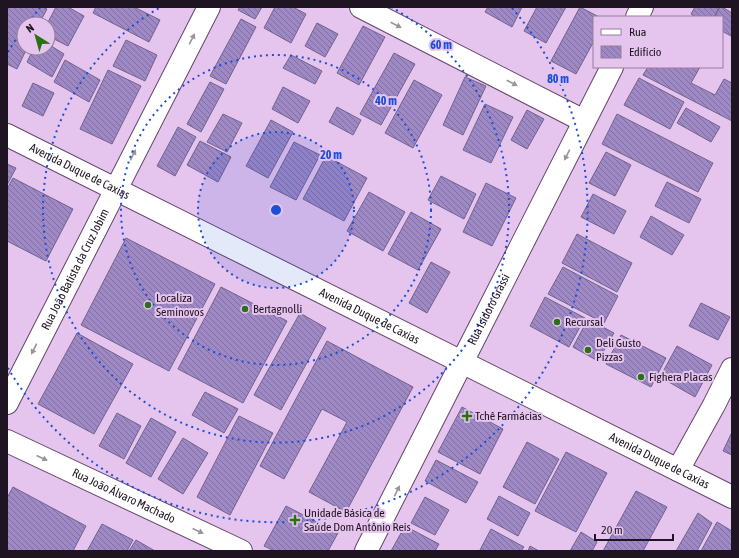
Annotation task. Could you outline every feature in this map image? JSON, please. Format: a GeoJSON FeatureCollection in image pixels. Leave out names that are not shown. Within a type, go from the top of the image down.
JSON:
{"type":"FeatureCollection","features":[{"type":"Feature","properties":{"kind":"street","name":"Rua João Batista da Cruz Jobim"},"geometry":{"type":"LineString","coordinates":[[7,403],[209,7]]}},
{"type":"Feature","properties":{"kind":"street"},"geometry":{"type":"LineString","coordinates":[[361,7],[584,120]]}},
{"type":"Feature","properties":{"kind":"street"},"geometry":{"type":"LineString","coordinates":[[638,16],[642,7]]}},
{"type":"Feature","properties":{"kind":"street","name":"Rua Isidoro Grassi"},"geometry":{"type":"LineString","coordinates":[[366,551],[611,68]]}},
{"type":"Feature","properties":{"kind":"street","name":"Avenida Duque de Caxias"},"geometry":{"type":"LineString","coordinates":[[7,135],[732,497]]}},
{"type":"Feature","properties":{"kind":"street"},"geometry":{"type":"LineString","coordinates":[[678,470],[732,369]]}},
{"type":"Feature","properties":{"kind":"street","name":"Rua João Álvaro Machado"},"geometry":{"type":"LineString","coordinates":[[7,441],[241,551]]}},
{"type":"Feature","properties":{"kind":"building"},"geometry":{"type":"Polygon","coordinates":[[[7,7],[43,7],[47,9],[43,16],[16,16],[16,56],[23,56],[17,69],[7,64],[7,7]]]}},
{"type":"Feature","properties":{"kind":"building"},"geometry":{"type":"Polygon","coordinates":[[[56,7],[68,7],[84,16],[68,46],[56,40],[56,16],[51,16],[56,7]]]}},
{"type":"Feature","properties":{"kind":"building"},"geometry":{"type":"Polygon","coordinates":[[[96,7],[134,7],[160,20],[149,42],[93,13],[96,7]]]}},
{"type":"Feature","properties":{"kind":"building"},"geometry":{"type":"Polygon","coordinates":[[[240,7],[262,7],[255,19],[238,10],[240,7]]]}},
{"type":"Feature","properties":{"kind":"building"},"geometry":{"type":"Polygon","coordinates":[[[275,7],[293,7],[306,14],[291,43],[264,28],[275,7]]]}},
{"type":"Feature","properties":{"kind":"building"},"geometry":{"type":"Polygon","coordinates":[[[488,7],[522,7],[512,27],[485,12],[488,7]]]}},
{"type":"Feature","properties":{"kind":"building"},"geometry":{"type":"Polygon","coordinates":[[[537,7],[566,7],[546,43],[524,31],[537,7]]]}},
{"type":"Feature","properties":{"kind":"building"},"geometry":{"type":"Polygon","coordinates":[[[580,7],[597,16],[593,16],[593,43],[576,74],[551,61],[580,7]]]}},
{"type":"Feature","properties":{"kind":"building"},"geometry":{"type":"Polygon","coordinates":[[[695,7],[720,7],[715,16],[694,16],[691,14],[695,7]]]}},
{"type":"Feature","properties":{"kind":"building"},"geometry":{"type":"Polygon","coordinates":[[[720,7],[732,13],[731,36],[723,32],[723,16],[715,16],[720,7]]]}},
{"type":"Feature","properties":{"kind":"building"},"geometry":{"type":"Polygon","coordinates":[[[241,19],[256,27],[226,84],[210,76],[241,19]]]}},
{"type":"Feature","properties":{"kind":"building"},"geometry":{"type":"Polygon","coordinates":[[[317,23],[338,34],[325,57],[305,46],[317,23]]]}},
{"type":"Feature","properties":{"kind":"building"},"geometry":{"type":"Polygon","coordinates":[[[363,26],[385,37],[359,85],[337,73],[363,26]]]}},
{"type":"Feature","properties":{"kind":"building"},"geometry":{"type":"Polygon","coordinates":[[[126,40],[157,55],[145,81],[113,66],[126,40]]]}},
{"type":"Feature","properties":{"kind":"building"},"geometry":{"type":"Polygon","coordinates":[[[56,49],[64,54],[52,77],[27,62],[30,56],[56,56],[56,49]]]}},
{"type":"Feature","properties":{"kind":"building"},"geometry":{"type":"Polygon","coordinates":[[[394,53],[415,64],[381,125],[360,114],[394,53]]]}},
{"type":"Feature","properties":{"kind":"building"},"geometry":{"type":"Polygon","coordinates":[[[291,55],[322,71],[315,84],[283,68],[291,55]]]}},
{"type":"Feature","properties":{"kind":"building"},"geometry":{"type":"Polygon","coordinates":[[[65,60],[100,80],[89,102],[54,82],[65,60]]]}},
{"type":"Feature","properties":{"kind":"building"},"geometry":{"type":"Polygon","coordinates":[[[647,68],[699,68],[691,83],[715,95],[724,79],[732,83],[732,121],[643,75],[647,68]]]}},
{"type":"Feature","properties":{"kind":"building"},"geometry":{"type":"Polygon","coordinates":[[[108,70],[141,86],[112,144],[80,129],[108,70]]]}},
{"type":"Feature","properties":{"kind":"building"},"geometry":{"type":"Polygon","coordinates":[[[465,77],[486,86],[463,135],[443,125],[465,77]]]}},
{"type":"Feature","properties":{"kind":"building"},"geometry":{"type":"Polygon","coordinates":[[[639,78],[684,102],[670,129],[624,105],[639,78]]]}},
{"type":"Feature","properties":{"kind":"building"},"geometry":{"type":"Polygon","coordinates":[[[414,80],[442,95],[413,148],[385,133],[414,80]]]}},
{"type":"Feature","properties":{"kind":"building"},"geometry":{"type":"Polygon","coordinates":[[[210,82],[224,89],[201,132],[187,124],[210,82]]]}},
{"type":"Feature","properties":{"kind":"building"},"geometry":{"type":"Polygon","coordinates":[[[33,83],[54,93],[43,116],[22,106],[33,83]]]}},
{"type":"Feature","properties":{"kind":"building"},"geometry":{"type":"Polygon","coordinates":[[[283,87],[310,101],[298,123],[272,109],[283,87]]]}},
{"type":"Feature","properties":{"kind":"building"},"geometry":{"type":"Polygon","coordinates":[[[485,104],[513,117],[491,163],[463,150],[485,104]]]}},
{"type":"Feature","properties":{"kind":"building"},"geometry":{"type":"Polygon","coordinates":[[[337,107],[361,120],[353,135],[329,122],[337,107]]]}},
{"type":"Feature","properties":{"kind":"building"},"geometry":{"type":"Polygon","coordinates":[[[686,108],[720,127],[711,142],[677,123],[686,108]]]}},
{"type":"Feature","properties":{"kind":"building"},"geometry":{"type":"Polygon","coordinates":[[[527,110],[544,119],[527,149],[511,140],[527,110]]]}},
{"type":"Feature","properties":{"kind":"building"},"geometry":{"type":"Polygon","coordinates":[[[223,114],[242,123],[227,152],[207,142],[223,114]]]}},
{"type":"Feature","properties":{"kind":"building"},"geometry":{"type":"Polygon","coordinates":[[[617,114],[713,163],[698,192],[602,144],[617,114]]]}},
{"type":"Feature","properties":{"kind":"building"},"geometry":{"type":"Polygon","coordinates":[[[271,120],[293,132],[268,178],[246,166],[271,120]]]}},
{"type":"Feature","properties":{"kind":"building"},"geometry":{"type":"Polygon","coordinates":[[[178,127],[196,137],[175,176],[157,166],[178,127]]]}},
{"type":"Feature","properties":{"kind":"building"},"geometry":{"type":"Polygon","coordinates":[[[200,141],[231,157],[218,182],[187,165],[200,141]]]}},
{"type":"Feature","properties":{"kind":"building"},"geometry":{"type":"Polygon","coordinates":[[[294,142],[320,155],[296,200],[270,187],[294,142]]]}},
{"type":"Feature","properties":{"kind":"building"},"geometry":{"type":"Polygon","coordinates":[[[606,152],[631,165],[615,196],[589,183],[606,152]]]}},
{"type":"Feature","properties":{"kind":"building"},"geometry":{"type":"Polygon","coordinates":[[[326,156],[367,178],[344,221],[303,199],[326,156]]]}},
{"type":"Feature","properties":{"kind":"building"},"geometry":{"type":"Polygon","coordinates":[[[7,164],[16,168],[7,185],[7,164]]]}},
{"type":"Feature","properties":{"kind":"building"},"geometry":{"type":"Polygon","coordinates":[[[441,176],[476,194],[464,219],[428,200],[441,176]]]}},
{"type":"Feature","properties":{"kind":"building"},"geometry":{"type":"Polygon","coordinates":[[[13,178],[73,209],[46,261],[7,241],[7,189],[13,178]]]}},
{"type":"Feature","properties":{"kind":"building"},"geometry":{"type":"Polygon","coordinates":[[[667,182],[701,199],[689,223],[655,206],[667,182]]]}},
{"type":"Feature","properties":{"kind":"building"},"geometry":{"type":"Polygon","coordinates":[[[486,183],[516,198],[492,246],[463,232],[486,183]]]}},
{"type":"Feature","properties":{"kind":"building"},"geometry":{"type":"Polygon","coordinates":[[[369,192],[405,212],[383,251],[347,231],[369,192]]]}},
{"type":"Feature","properties":{"kind":"building"},"geometry":{"type":"Polygon","coordinates":[[[593,194],[626,211],[614,234],[581,217],[593,194]]]}},
{"type":"Feature","properties":{"kind":"building"},"geometry":{"type":"Polygon","coordinates":[[[411,212],[441,229],[418,270],[388,254],[411,212]]]}},
{"type":"Feature","properties":{"kind":"building"},"geometry":{"type":"Polygon","coordinates":[[[651,216],[684,235],[672,255],[640,237],[651,216]]]}},
{"type":"Feature","properties":{"kind":"building"},"geometry":{"type":"Polygon","coordinates":[[[577,234],[632,263],[617,292],[562,263],[577,234]]]}},
{"type":"Feature","properties":{"kind":"building","name":"Localiza Seminovos"},"geometry":{"type":"Polygon","coordinates":[[[126,238],[215,284],[169,371],[81,325],[126,238]]]}},
{"type":"Feature","properties":{"kind":"building"},"geometry":{"type":"Polygon","coordinates":[[[431,262],[450,272],[427,313],[409,303],[431,262]]]}},
{"type":"Feature","properties":{"kind":"building"},"geometry":{"type":"Polygon","coordinates":[[[563,267],[618,296],[604,323],[548,294],[563,267]]]}},
{"type":"Feature","properties":{"kind":"building"},"geometry":{"type":"Polygon","coordinates":[[[221,287],[287,321],[243,403],[178,369],[221,287]]]}},
{"type":"Feature","properties":{"kind":"building","name":"Recursal"},"geometry":{"type":"Polygon","coordinates":[[[545,297],[585,318],[569,347],[530,326],[545,297]]]}},
{"type":"Feature","properties":{"kind":"building"},"geometry":{"type":"Polygon","coordinates":[[[701,303],[730,317],[718,340],[689,326],[701,303]]]}},
{"type":"Feature","properties":{"kind":"building"},"geometry":{"type":"Polygon","coordinates":[[[300,313],[326,328],[281,410],[254,395],[300,313]]]}},
{"type":"Feature","properties":{"kind":"building"},"geometry":{"type":"Polygon","coordinates":[[[588,319],[614,333],[598,361],[573,347],[588,319]]]}},
{"type":"Feature","properties":{"kind":"building"},"geometry":{"type":"Polygon","coordinates":[[[77,333],[133,364],[94,434],[38,404],[77,333]]]}},
{"type":"Feature","properties":{"kind":"building"},"geometry":{"type":"Polygon","coordinates":[[[621,335],[666,358],[651,387],[606,364],[621,335]]]}},
{"type":"Feature","properties":{"kind":"building"},"geometry":{"type":"Polygon","coordinates":[[[327,341],[413,387],[346,512],[309,492],[347,422],[322,409],[284,479],[260,466],[327,341]]]}},
{"type":"Feature","properties":{"kind":"building"},"geometry":{"type":"Polygon","coordinates":[[[677,346],[712,365],[695,397],[660,377],[677,346]]]}},
{"type":"Feature","properties":{"kind":"building"},"geometry":{"type":"Polygon","coordinates":[[[205,392],[238,409],[224,433],[192,415],[205,392]]]}},
{"type":"Feature","properties":{"kind":"building"},"geometry":{"type":"Polygon","coordinates":[[[462,407],[503,429],[480,474],[438,452],[462,407]]]}},
{"type":"Feature","properties":{"kind":"building"},"geometry":{"type":"Polygon","coordinates":[[[117,413],[141,426],[124,459],[99,446],[117,413]]]}},
{"type":"Feature","properties":{"kind":"building"},"geometry":{"type":"Polygon","coordinates":[[[239,416],[273,433],[230,515],[197,497],[239,416]]]}},
{"type":"Feature","properties":{"kind":"building"},"geometry":{"type":"Polygon","coordinates":[[[151,418],[176,432],[151,477],[126,463],[151,418]]]}},
{"type":"Feature","properties":{"kind":"building"},"geometry":{"type":"Polygon","coordinates":[[[732,432],[732,455],[723,451],[732,432]]]}},
{"type":"Feature","properties":{"kind":"building"},"geometry":{"type":"Polygon","coordinates":[[[183,438],[208,453],[183,494],[158,479],[183,438]]]}},
{"type":"Feature","properties":{"kind":"building"},"geometry":{"type":"Polygon","coordinates":[[[527,442],[559,459],[535,504],[503,487],[527,442]]]}},
{"type":"Feature","properties":{"kind":"building"},"geometry":{"type":"Polygon","coordinates":[[[566,452],[607,473],[576,532],[535,511],[566,452]]]}},
{"type":"Feature","properties":{"kind":"building"},"geometry":{"type":"Polygon","coordinates":[[[436,460],[478,482],[466,503],[425,481],[436,460]]]}},
{"type":"Feature","properties":{"kind":"building"},"geometry":{"type":"Polygon","coordinates":[[[13,487],[86,526],[73,551],[7,551],[7,498],[13,487]]]}},
{"type":"Feature","properties":{"kind":"building"},"geometry":{"type":"Polygon","coordinates":[[[636,491],[667,507],[643,551],[603,551],[636,491]]]}},
{"type":"Feature","properties":{"kind":"building"},"geometry":{"type":"Polygon","coordinates":[[[499,496],[530,513],[518,536],[487,519],[499,496]]]}},
{"type":"Feature","properties":{"kind":"building"},"geometry":{"type":"Polygon","coordinates":[[[425,497],[449,510],[435,535],[411,523],[425,497]]]}},
{"type":"Feature","properties":{"kind":"building","name":"Unidade Básica de Saúde Dom Antônio Reis"},"geometry":{"type":"Polygon","coordinates":[[[286,506],[338,533],[328,551],[274,551],[264,546],[286,506]]]}},
{"type":"Feature","properties":{"kind":"building"},"geometry":{"type":"Polygon","coordinates":[[[698,513],[712,523],[697,551],[676,551],[698,513]]]}},
{"type":"Feature","properties":{"kind":"building"},"geometry":{"type":"Polygon","coordinates":[[[717,522],[732,531],[732,551],[701,551],[717,522]]]}},
{"type":"Feature","properties":{"kind":"building"},"geometry":{"type":"Polygon","coordinates":[[[102,524],[133,540],[127,551],[87,551],[102,524]]]}},
{"type":"Feature","properties":{"kind":"building"},"geometry":{"type":"Polygon","coordinates":[[[405,526],[439,544],[435,551],[391,551],[405,526]]]}},
{"type":"Feature","properties":{"kind":"building"},"geometry":{"type":"Polygon","coordinates":[[[491,529],[524,547],[521,551],[480,550],[491,529]]]}},
{"type":"Feature","properties":{"kind":"building"},"geometry":{"type":"Polygon","coordinates":[[[581,532],[597,542],[592,551],[570,551],[581,532]]]}},
{"type":"Feature","properties":{"kind":"building"},"geometry":{"type":"Polygon","coordinates":[[[136,540],[155,551],[129,551],[136,540]]]}},
{"type":"Feature","properties":{"kind":"building"},"geometry":{"type":"Polygon","coordinates":[[[530,546],[539,551],[528,551],[530,546]]]}},
{"type":"Feature","properties":{"kind":"place","name":"Localiza Seminovos"},"geometry":{"type":"Point","coordinates":[148,305]}},
{"type":"Feature","properties":{"kind":"place","name":"Bertagnolli"},"geometry":{"type":"Point","coordinates":[245,309]}},
{"type":"Feature","properties":{"kind":"place","name":"Recursal"},"geometry":{"type":"Point","coordinates":[557,322]}},
{"type":"Feature","properties":{"kind":"place","name":"Deli Gusto Pizzas"},"geometry":{"type":"Point","coordinates":[588,350]}},
{"type":"Feature","properties":{"kind":"place","name":"Fighera Placas"},"geometry":{"type":"Point","coordinates":[641,377]}},
{"type":"Feature","properties":{"kind":"place","name":"Tchê Farmácias"},"geometry":{"type":"Point","coordinates":[467,416]}},
{"type":"Feature","properties":{"kind":"place","name":"Unidade Básica de Saúde Dom Antônio Reis"},"geometry":{"type":"Point","coordinates":[295,520]}}]}
